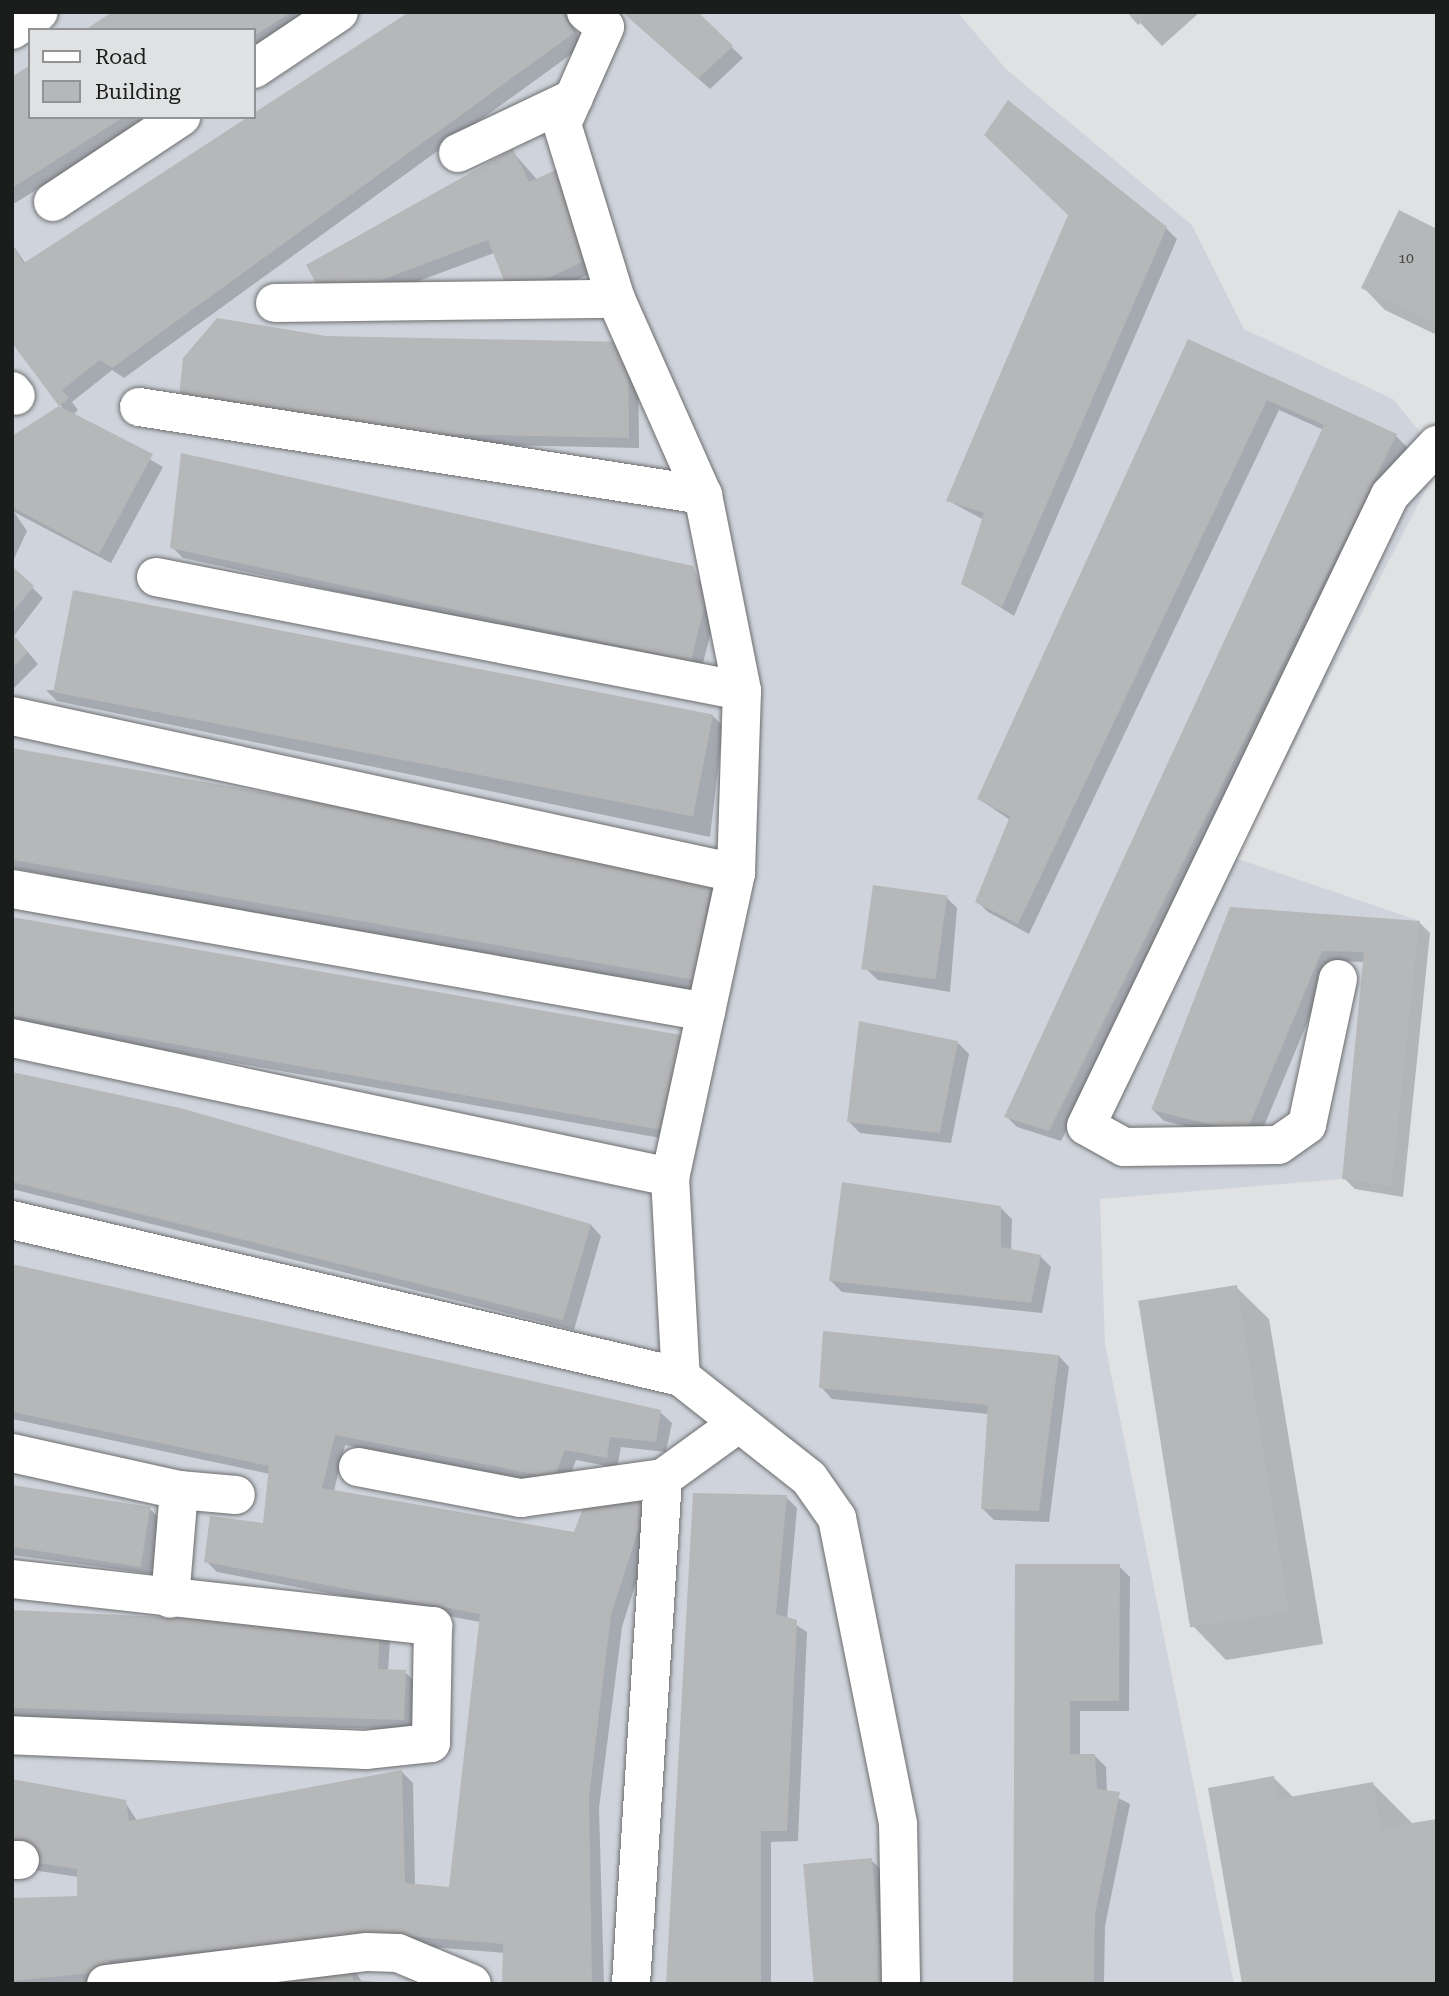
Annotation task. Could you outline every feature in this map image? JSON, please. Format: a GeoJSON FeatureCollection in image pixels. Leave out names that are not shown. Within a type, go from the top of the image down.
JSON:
{"type":"FeatureCollection","features":[{"type":"Feature","properties":{"kind":"lane"},"geometry":{"type":"LineString","coordinates":[[12,30],[39,12]]}},
{"type":"Feature","properties":{"kind":"lane"},"geometry":{"type":"LineString","coordinates":[[256,68],[339,12]]}},
{"type":"Feature","properties":{"kind":"lane"},"geometry":{"type":"LineString","coordinates":[[586,12],[605,27],[562,124],[616,299],[703,495],[742,691],[736,873],[670,1177],[681,1377]]}},
{"type":"Feature","properties":{"kind":"lane"},"geometry":{"type":"LineString","coordinates":[[458,153],[574,98]]}},
{"type":"Feature","properties":{"kind":"lane"},"geometry":{"type":"LineString","coordinates":[[53,202],[178,119]]}},
{"type":"Feature","properties":{"kind":"lane"},"geometry":{"type":"LineString","coordinates":[[275,303],[616,299]]}},
{"type":"Feature","properties":{"kind":"lane"},"geometry":{"type":"LineString","coordinates":[[139,407],[703,495]]}},
{"type":"Feature","properties":{"kind":"lane"},"geometry":{"type":"LineString","coordinates":[[1338,979],[1307,1125],[1278,1145],[1124,1147],[1086,1126],[1390,495],[1437,444]]}},
{"type":"Feature","properties":{"kind":"lane"},"geometry":{"type":"LineString","coordinates":[[156,577],[742,691]]}},
{"type":"Feature","properties":{"kind":"lane"},"geometry":{"type":"LineString","coordinates":[[12,716],[736,873]]}},
{"type":"Feature","properties":{"kind":"lane"},"geometry":{"type":"LineString","coordinates":[[12,889],[706,1012]]}},
{"type":"Feature","properties":{"kind":"lane"},"geometry":{"type":"LineString","coordinates":[[12,1038],[670,1177]]}},
{"type":"Feature","properties":{"kind":"lane"},"geometry":{"type":"LineString","coordinates":[[12,1220],[681,1377],[809,1478],[837,1518],[898,1824],[901,1984]]}},
{"type":"Feature","properties":{"kind":"lane"},"geometry":{"type":"LineString","coordinates":[[358,1467],[522,1498],[663,1478],[739,1423]]}},
{"type":"Feature","properties":{"kind":"lane"},"geometry":{"type":"LineString","coordinates":[[12,1453],[179,1490],[236,1495]]}},
{"type":"Feature","properties":{"kind":"lane"},"geometry":{"type":"LineString","coordinates":[[631,1984],[663,1478]]}},
{"type":"Feature","properties":{"kind":"lane"},"geometry":{"type":"LineString","coordinates":[[170,1599],[179,1490]]}},
{"type":"Feature","properties":{"kind":"lane"},"geometry":{"type":"LineString","coordinates":[[12,1579],[170,1599],[433,1626],[431,1743],[365,1750],[12,1735]]}},
{"type":"Feature","properties":{"kind":"lane"},"geometry":{"type":"LineString","coordinates":[[106,1984],[367,1952],[398,1952],[460,1973],[471,1984]]}},
{"type":"Feature","properties":{"kind":"shaded area"},"geometry":{"type":"Polygon","coordinates":[[[12,12],[957,12],[1006,69],[1192,225],[1244,329],[1393,399],[1437,453],[1437,468],[1235,858],[1420,921],[1392,1187],[1342,1179],[1100,1199],[1105,1344],[1234,1984],[12,1984],[12,12]]]}},
{"type":"Feature","properties":{"kind":"building"},"geometry":{"type":"Polygon","coordinates":[[[112,12],[292,12],[256,35],[256,28],[88,28],[112,12]]]}},
{"type":"Feature","properties":{"kind":"building"},"geometry":{"type":"Polygon","coordinates":[[[409,12],[562,12],[574,33],[112,368],[100,360],[62,390],[69,398],[59,406],[12,343],[12,246],[24,263],[245,119],[256,119],[256,112],[409,12]]]}},
{"type":"Feature","properties":{"kind":"building"},"geometry":{"type":"Polygon","coordinates":[[[622,12],[698,12],[733,46],[698,79],[622,12]]]}},
{"type":"Feature","properties":{"kind":"building"},"geometry":{"type":"Polygon","coordinates":[[[1127,12],[1153,12],[1138,25],[1127,12]]]}},
{"type":"Feature","properties":{"kind":"building"},"geometry":{"type":"Polygon","coordinates":[[[28,66],[28,119],[121,119],[12,188],[12,77],[28,66]]]}},
{"type":"Feature","properties":{"kind":"building"},"geometry":{"type":"Polygon","coordinates":[[[1008,100],[1167,227],[1002,607],[961,584],[984,513],[946,501],[1068,215],[984,135],[1008,100]]]}},
{"type":"Feature","properties":{"kind":"building"},"geometry":{"type":"Polygon","coordinates":[[[513,149],[529,182],[562,167],[601,253],[510,296],[488,240],[326,301],[306,265],[513,149]]]}},
{"type":"Feature","properties":{"kind":"building"},"geometry":{"type":"Polygon","coordinates":[[[1399,210],[1437,229],[1437,324],[1361,288],[1399,210]]]}},
{"type":"Feature","properties":{"kind":"building"},"geometry":{"type":"Polygon","coordinates":[[[217,318],[326,336],[628,342],[629,438],[336,432],[178,407],[183,358],[217,318]]]}},
{"type":"Feature","properties":{"kind":"building"},"geometry":{"type":"Polygon","coordinates":[[[1188,339],[1397,434],[1049,1131],[1004,1117],[1324,425],[1267,400],[1018,924],[975,902],[1010,816],[977,799],[1188,339]]]}},
{"type":"Feature","properties":{"kind":"building"},"geometry":{"type":"Polygon","coordinates":[[[59,406],[153,454],[99,554],[12,507],[12,436],[59,406]]]}},
{"type":"Feature","properties":{"kind":"building"},"geometry":{"type":"Polygon","coordinates":[[[181,453],[693,566],[706,600],[691,661],[170,548],[181,453]]]}},
{"type":"Feature","properties":{"kind":"building"},"geometry":{"type":"Polygon","coordinates":[[[12,566],[34,586],[12,613],[12,566]]]}},
{"type":"Feature","properties":{"kind":"building"},"geometry":{"type":"Polygon","coordinates":[[[73,590],[713,714],[693,816],[53,692],[73,590]]]}},
{"type":"Feature","properties":{"kind":"building"},"geometry":{"type":"Polygon","coordinates":[[[12,633],[28,652],[12,668],[12,633]]]}},
{"type":"Feature","properties":{"kind":"building"},"geometry":{"type":"Polygon","coordinates":[[[12,748],[713,872],[694,980],[12,860],[12,748]]]}},
{"type":"Feature","properties":{"kind":"building"},"geometry":{"type":"Polygon","coordinates":[[[873,885],[947,895],[935,980],[861,969],[873,885]]]}},
{"type":"Feature","properties":{"kind":"building"},"geometry":{"type":"Polygon","coordinates":[[[1230,907],[1420,921],[1392,1187],[1342,1179],[1364,952],[1322,951],[1246,1133],[1151,1110],[1230,907]]]}},
{"type":"Feature","properties":{"kind":"building"},"geometry":{"type":"Polygon","coordinates":[[[12,917],[687,1036],[670,1131],[12,1015],[12,917]]]}},
{"type":"Feature","properties":{"kind":"building"},"geometry":{"type":"Polygon","coordinates":[[[859,1021],[958,1041],[940,1133],[847,1122],[859,1021]]]}},
{"type":"Feature","properties":{"kind":"building"},"geometry":{"type":"Polygon","coordinates":[[[12,1072],[180,1108],[591,1224],[563,1320],[12,1182],[12,1072]]]}},
{"type":"Feature","properties":{"kind":"building"},"geometry":{"type":"Polygon","coordinates":[[[842,1182],[1001,1206],[1001,1247],[1041,1255],[1031,1303],[829,1281],[842,1182]]]}},
{"type":"Feature","properties":{"kind":"building"},"geometry":{"type":"Polygon","coordinates":[[[12,1264],[661,1410],[656,1442],[610,1437],[607,1458],[565,1450],[554,1478],[335,1435],[322,1488],[574,1532],[587,1498],[648,1500],[611,1615],[589,1796],[592,1984],[502,1984],[503,1944],[381,1934],[109,1960],[112,1971],[12,1981],[12,1898],[77,1896],[77,1869],[12,1859],[12,1779],[126,1800],[129,1821],[402,1770],[405,1883],[449,1887],[480,1614],[204,1562],[210,1516],[263,1523],[269,1466],[12,1412],[12,1264]]]}},
{"type":"Feature","properties":{"kind":"building"},"geometry":{"type":"Polygon","coordinates":[[[1237,1285],[1289,1612],[1190,1628],[1138,1301],[1237,1285]]]}},
{"type":"Feature","properties":{"kind":"building"},"geometry":{"type":"Polygon","coordinates":[[[823,1331],[1059,1355],[1039,1511],[981,1509],[988,1405],[819,1388],[823,1331]]]}},
{"type":"Feature","properties":{"kind":"building"},"geometry":{"type":"Polygon","coordinates":[[[12,1485],[150,1507],[141,1567],[12,1547],[12,1485]]]}},
{"type":"Feature","properties":{"kind":"building"},"geometry":{"type":"Polygon","coordinates":[[[693,1493],[787,1495],[776,1614],[797,1620],[787,1831],[761,1831],[761,1984],[666,1984],[693,1493]]]}},
{"type":"Feature","properties":{"kind":"building"},"geometry":{"type":"Polygon","coordinates":[[[1015,1564],[1120,1564],[1119,1701],[1070,1701],[1070,1754],[1095,1754],[1097,1789],[1120,1792],[1095,1914],[1094,1984],[1013,1984],[1015,1564]]]}},
{"type":"Feature","properties":{"kind":"building"},"geometry":{"type":"Polygon","coordinates":[[[12,1610],[380,1627],[378,1669],[406,1670],[404,1720],[12,1708],[12,1610]]]}},
{"type":"Feature","properties":{"kind":"building"},"geometry":{"type":"Polygon","coordinates":[[[1274,1776],[1278,1799],[1373,1782],[1381,1828],[1437,1819],[1437,1984],[1242,1984],[1208,1788],[1274,1776]]]}},
{"type":"Feature","properties":{"kind":"building"},"geometry":{"type":"Polygon","coordinates":[[[872,1858],[883,1984],[814,1984],[803,1864],[872,1858]]]}},
{"type":"Feature","properties":{"kind":"building"},"geometry":{"type":"Polygon","coordinates":[[[351,1961],[353,1980],[400,1984],[214,1984],[351,1961]]]}}]}
